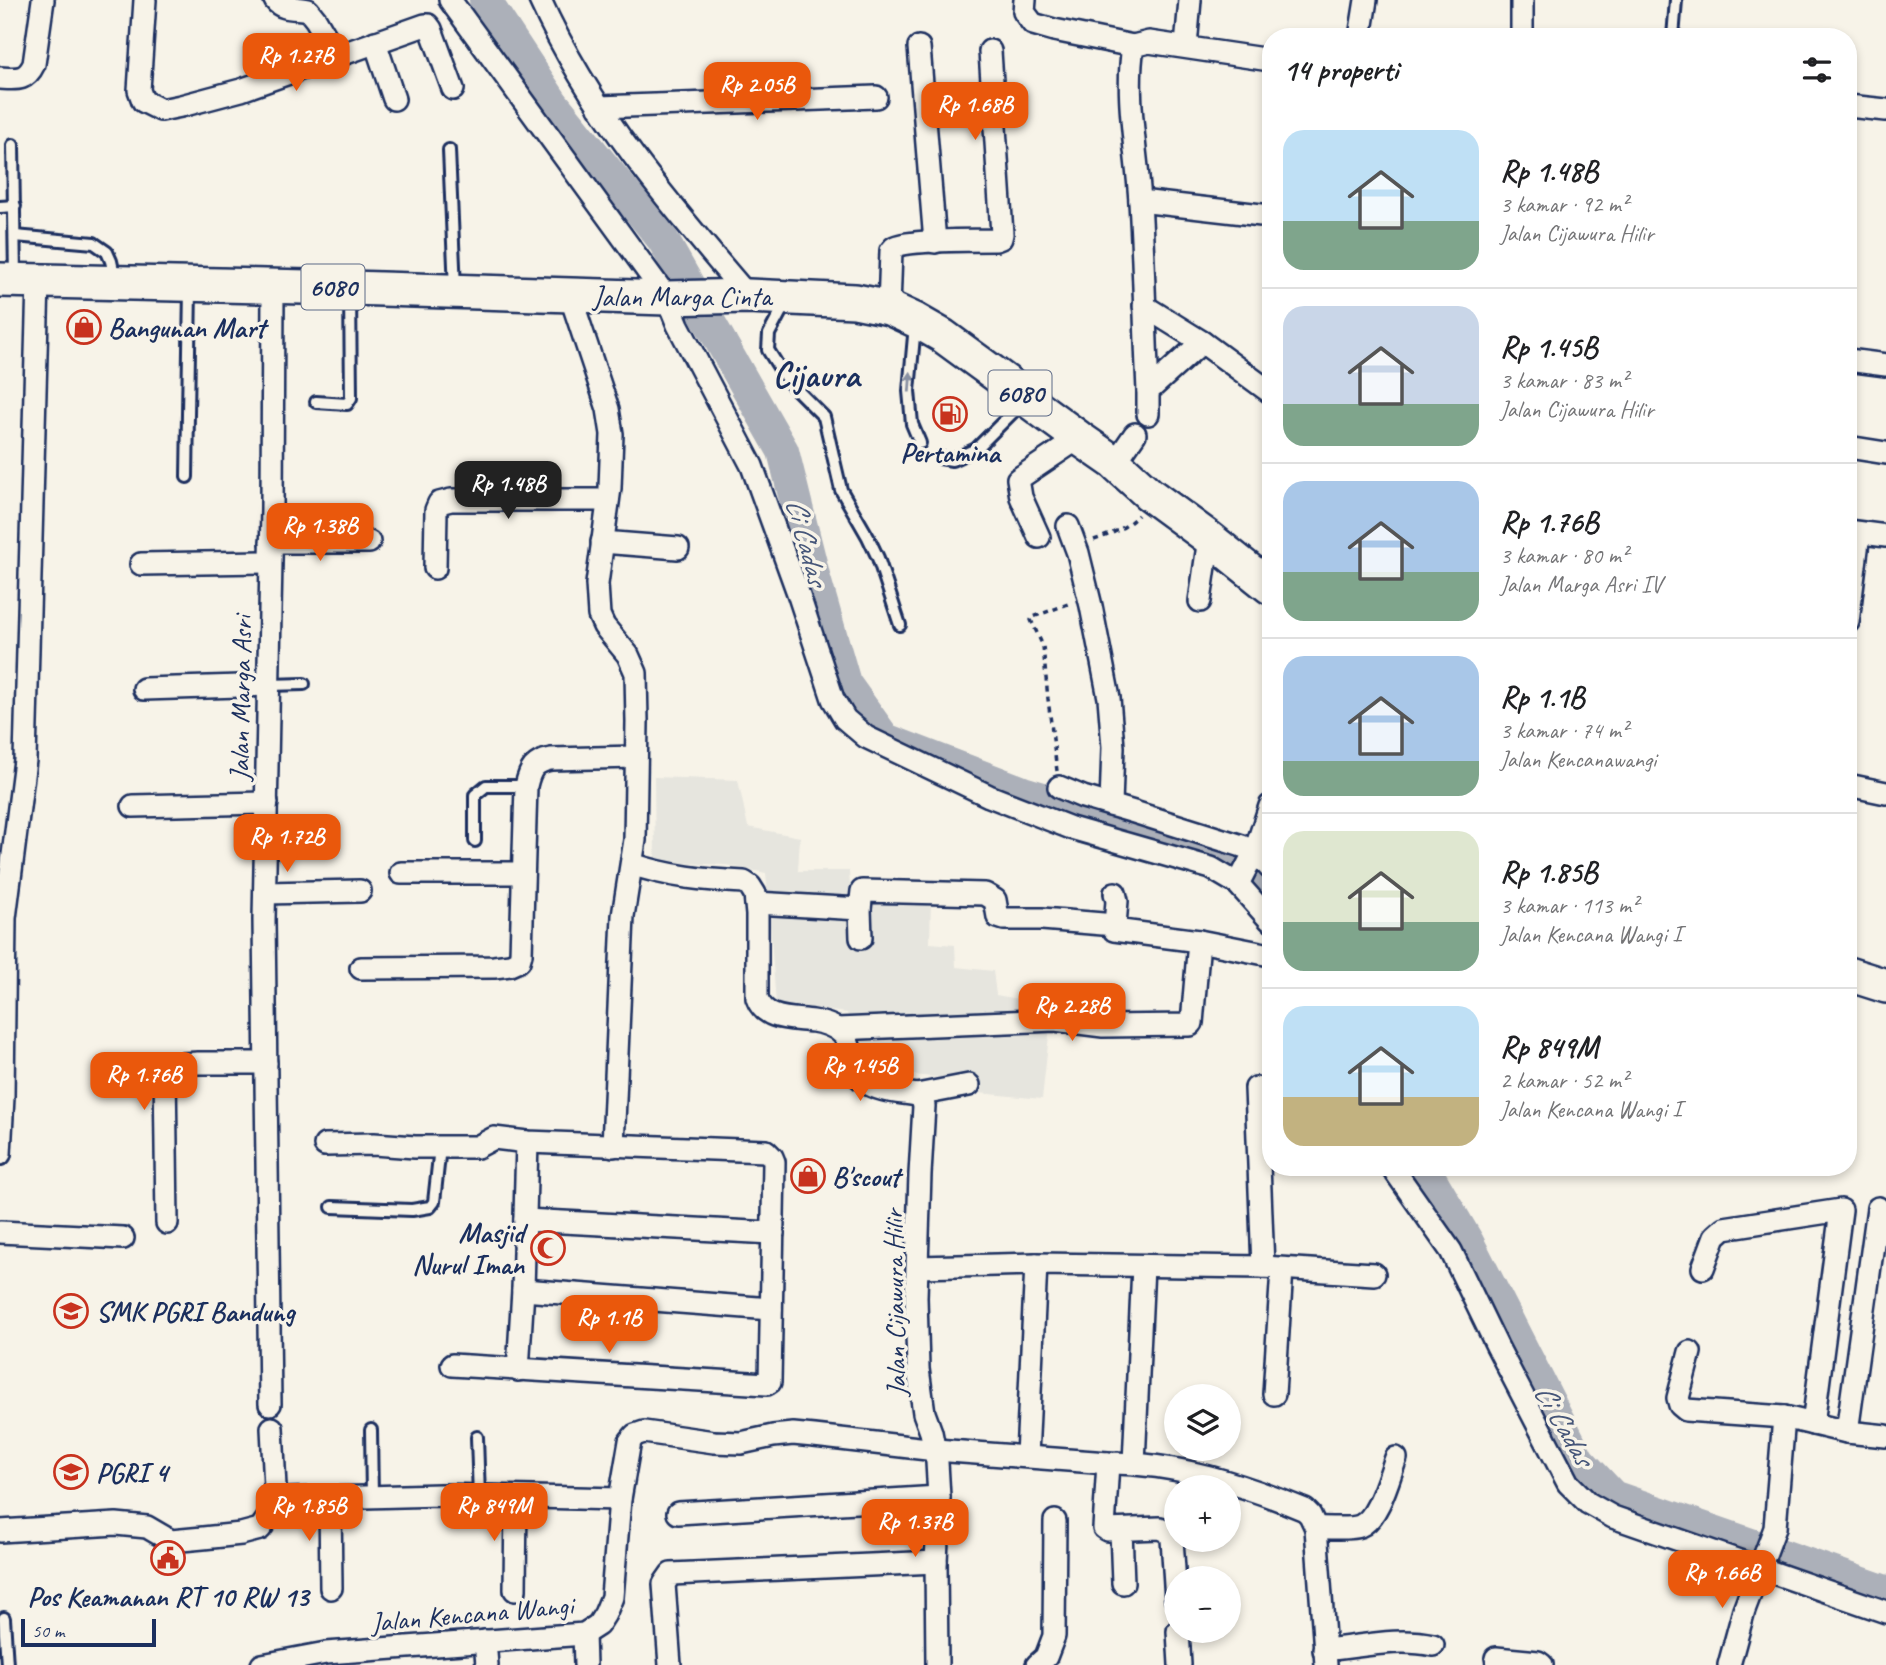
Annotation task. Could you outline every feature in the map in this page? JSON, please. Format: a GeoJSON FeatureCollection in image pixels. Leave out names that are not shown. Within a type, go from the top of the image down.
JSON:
{"type":"FeatureCollection","features":[{"type":"Feature","properties":{"kind":"main road","name":"Jalan Marga Cinta"},"geometry":{"type":"LineString","coordinates":[[18,280],[570,295],[788,297],[855,301],[902,314],[943,336],[1115,463],[1149,494],[1262,581]]}},
{"type":"Feature","properties":{"kind":"main road"},"geometry":{"type":"LineString","coordinates":[[1857,977],[1886,986]]}},
{"type":"Feature","properties":{"kind":"street"},"geometry":{"type":"LineString","coordinates":[[3,78],[21,78],[29,74],[34,64],[43,0]]}},
{"type":"Feature","properties":{"kind":"street"},"geometry":{"type":"LineString","coordinates":[[145,0],[139,90],[143,101],[161,110],[241,90],[425,25],[431,29],[453,89]]}},
{"type":"Feature","properties":{"kind":"street"},"geometry":{"type":"LineString","coordinates":[[275,0],[285,8],[308,10],[337,56]]}},
{"type":"Feature","properties":{"kind":"street"},"geometry":{"type":"LineString","coordinates":[[450,0],[679,297],[678,325],[752,466],[833,699],[845,719],[866,737],[989,796],[1211,868],[1252,868]]}},
{"type":"Feature","properties":{"kind":"street"},"geometry":{"type":"LineString","coordinates":[[540,0],[560,31],[599,107],[738,296]]}},
{"type":"Feature","properties":{"kind":"street"},"geometry":{"type":"LineString","coordinates":[[1025,0],[1024,12],[1033,24],[1054,30],[1133,46],[1149,42],[1262,59]]}},
{"type":"Feature","properties":{"kind":"street"},"geometry":{"type":"LineString","coordinates":[[1186,46],[1190,0]]}},
{"type":"Feature","properties":{"kind":"street"},"geometry":{"type":"LineString","coordinates":[[1361,28],[1366,0]]}},
{"type":"Feature","properties":{"kind":"street"},"geometry":{"type":"LineString","coordinates":[[1522,0],[1522,28]]}},
{"type":"Feature","properties":{"kind":"street"},"geometry":{"type":"LineString","coordinates":[[374,42],[394,99]]}},
{"type":"Feature","properties":{"kind":"street"},"geometry":{"type":"LineString","coordinates":[[1133,46],[1130,63],[1132,127],[1140,201],[1148,414]]}},
{"type":"Feature","properties":{"kind":"street"},"geometry":{"type":"LineString","coordinates":[[919,47],[935,242]]}},
{"type":"Feature","properties":{"kind":"street"},"geometry":{"type":"LineString","coordinates":[[902,314],[891,251],[895,247],[904,244],[1001,238],[990,51]]}},
{"type":"Feature","properties":{"kind":"street"},"geometry":{"type":"LineString","coordinates":[[599,107],[876,97]]}},
{"type":"Feature","properties":{"kind":"street"},"geometry":{"type":"LineString","coordinates":[[1857,107],[1886,110]]}},
{"type":"Feature","properties":{"kind":"street"},"geometry":{"type":"LineString","coordinates":[[1140,201],[1262,215]]}},
{"type":"Feature","properties":{"kind":"street"},"geometry":{"type":"LineString","coordinates":[[0,1154],[3,1097],[2,918],[25,760],[18,280]]}},
{"type":"Feature","properties":{"kind":"street","name":"Jalan Marga Asri"},"geometry":{"type":"LineString","coordinates":[[271,1404],[265,893],[273,286]]}},
{"type":"Feature","properties":{"kind":"street"},"geometry":{"type":"LineString","coordinates":[[570,295],[608,409],[613,452],[597,604],[604,626],[628,654],[636,673],[635,839],[623,916],[612,1146]]}},
{"type":"Feature","properties":{"kind":"street"},"geometry":{"type":"LineString","coordinates":[[1144,306],[1202,342],[1262,386]]}},
{"type":"Feature","properties":{"kind":"street"},"geometry":{"type":"LineString","coordinates":[[1149,391],[1202,342]]}},
{"type":"Feature","properties":{"kind":"street"},"geometry":{"type":"LineString","coordinates":[[1857,361],[1886,365]]}},
{"type":"Feature","properties":{"kind":"street"},"geometry":{"type":"LineString","coordinates":[[1115,463],[1135,434]]}},
{"type":"Feature","properties":{"kind":"street"},"geometry":{"type":"LineString","coordinates":[[1039,537],[1021,496],[1018,478],[1079,439]]}},
{"type":"Feature","properties":{"kind":"street"},"geometry":{"type":"LineString","coordinates":[[1857,448],[1886,453]]}},
{"type":"Feature","properties":{"kind":"street"},"geometry":{"type":"LineString","coordinates":[[435,568],[436,510],[439,503],[451,500],[608,500]]}},
{"type":"Feature","properties":{"kind":"street"},"geometry":{"type":"LineString","coordinates":[[1857,532],[1886,536]]}},
{"type":"Feature","properties":{"kind":"street"},"geometry":{"type":"LineString","coordinates":[[1071,536],[1088,597],[1109,698],[1113,747],[1111,805]]}},
{"type":"Feature","properties":{"kind":"street"},"geometry":{"type":"LineString","coordinates":[[1200,601],[1209,538]]}},
{"type":"Feature","properties":{"kind":"street"},"geometry":{"type":"LineString","coordinates":[[141,564],[369,542]]}},
{"type":"Feature","properties":{"kind":"street"},"geometry":{"type":"LineString","coordinates":[[602,542],[678,548]]}},
{"type":"Feature","properties":{"kind":"street"},"geometry":{"type":"LineString","coordinates":[[144,689],[269,685]]}},
{"type":"Feature","properties":{"kind":"street"},"geometry":{"type":"LineString","coordinates":[[361,968],[494,967],[519,961],[528,777],[538,761],[636,757]]}},
{"type":"Feature","properties":{"kind":"street"},"geometry":{"type":"LineString","coordinates":[[1059,787],[1082,799],[1111,805],[1252,868]]}},
{"type":"Feature","properties":{"kind":"street"},"geometry":{"type":"LineString","coordinates":[[1857,787],[1886,793]]}},
{"type":"Feature","properties":{"kind":"street"},"geometry":{"type":"LineString","coordinates":[[1072,825],[1082,799]]}},
{"type":"Feature","properties":{"kind":"street"},"geometry":{"type":"LineString","coordinates":[[133,806],[267,803]]}},
{"type":"Feature","properties":{"kind":"street"},"geometry":{"type":"LineString","coordinates":[[1262,834],[1252,868],[1262,897]]}},
{"type":"Feature","properties":{"kind":"street"},"geometry":{"type":"LineString","coordinates":[[632,864],[695,880],[744,882],[750,886],[756,903],[757,998],[760,1006],[780,1018],[824,1023],[843,1033],[857,1073],[864,1082],[917,1095],[969,1085]]}},
{"type":"Feature","properties":{"kind":"street"},"geometry":{"type":"LineString","coordinates":[[401,873],[523,873]]}},
{"type":"Feature","properties":{"kind":"street"},"geometry":{"type":"LineString","coordinates":[[265,893],[360,891]]}},
{"type":"Feature","properties":{"kind":"street"},"geometry":{"type":"LineString","coordinates":[[861,938],[862,891],[985,894],[995,900],[998,917],[1004,919],[1115,925]]}},
{"type":"Feature","properties":{"kind":"street"},"geometry":{"type":"LineString","coordinates":[[1115,893],[1117,901],[1114,930],[1262,954]]}},
{"type":"Feature","properties":{"kind":"street"},"geometry":{"type":"LineString","coordinates":[[756,903],[860,909]]}},
{"type":"Feature","properties":{"kind":"street"},"geometry":{"type":"LineString","coordinates":[[837,1029],[1055,1020],[1103,1026],[1190,1025],[1199,942]]}},
{"type":"Feature","properties":{"kind":"street"},"geometry":{"type":"LineString","coordinates":[[167,1223],[167,1065],[266,1063]]}},
{"type":"Feature","properties":{"kind":"street"},"geometry":{"type":"LineString","coordinates":[[1256,1088],[1262,1129]]}},
{"type":"Feature","properties":{"kind":"street","name":"Jalan Cijawura Hilir"},"geometry":{"type":"LineString","coordinates":[[917,1095],[924,1105],[916,1297],[918,1369],[924,1413],[936,1450],[939,1497],[936,1562],[937,1665]]}},
{"type":"Feature","properties":{"kind":"street"},"geometry":{"type":"LineString","coordinates":[[325,1144],[478,1147],[494,1138],[527,1142],[766,1151],[772,1157],[770,1382],[764,1385],[452,1366]]}},
{"type":"Feature","properties":{"kind":"street"},"geometry":{"type":"LineString","coordinates":[[518,1370],[527,1142]]}},
{"type":"Feature","properties":{"kind":"street"},"geometry":{"type":"LineString","coordinates":[[1267,1176],[1273,1268],[1274,1394]]}},
{"type":"Feature","properties":{"kind":"street"},"geometry":{"type":"LineString","coordinates":[[1398,1176],[1451,1251],[1568,1483],[1588,1503],[1612,1517],[1760,1563],[1886,1612]]}},
{"type":"Feature","properties":{"kind":"street"},"geometry":{"type":"LineString","coordinates":[[1703,1268],[1715,1236],[1724,1228],[1840,1210],[1882,1208],[1847,1432]]}},
{"type":"Feature","properties":{"kind":"street"},"geometry":{"type":"LineString","coordinates":[[1813,1424],[1840,1210]]}},
{"type":"Feature","properties":{"kind":"street"},"geometry":{"type":"LineString","coordinates":[[524,1220],[773,1233]]}},
{"type":"Feature","properties":{"kind":"street"},"geometry":{"type":"LineString","coordinates":[[0,1232],[123,1238]]}},
{"type":"Feature","properties":{"kind":"street"},"geometry":{"type":"LineString","coordinates":[[918,1267],[1036,1264],[1273,1268],[1374,1274]]}},
{"type":"Feature","properties":{"kind":"street"},"geometry":{"type":"LineString","coordinates":[[1027,1456],[1036,1264]]}},
{"type":"Feature","properties":{"kind":"street"},"geometry":{"type":"LineString","coordinates":[[1134,1463],[1143,1266]]}},
{"type":"Feature","properties":{"kind":"street"},"geometry":{"type":"LineString","coordinates":[[523,1290],[771,1309]]}},
{"type":"Feature","properties":{"kind":"street"},"geometry":{"type":"LineString","coordinates":[[1690,1352],[1678,1398],[1680,1405],[1686,1410],[1784,1416],[1847,1432],[1886,1436]]}},
{"type":"Feature","properties":{"kind":"street"},"geometry":{"type":"LineString","coordinates":[[1730,1665],[1744,1610],[1775,1528],[1784,1416]]}},
{"type":"Feature","properties":{"kind":"street"},"geometry":{"type":"LineString","coordinates":[[272,1428],[276,1507]]}},
{"type":"Feature","properties":{"kind":"street","name":"Jalan Kencana Wangi"},"geometry":{"type":"LineString","coordinates":[[262,1665],[326,1653],[584,1634],[598,1625],[612,1597],[620,1499],[630,1441],[635,1435],[645,1432],[715,1443],[741,1443],[793,1434],[936,1450]]}},
{"type":"Feature","properties":{"kind":"street"},"geometry":{"type":"LineString","coordinates":[[936,1450],[1134,1463],[1170,1468],[1241,1486],[1305,1510],[1316,1528],[1325,1658],[1395,1641],[1417,1641],[1433,1645]]}},
{"type":"Feature","properties":{"kind":"street"},"geometry":{"type":"LineString","coordinates":[[1316,1528],[1359,1527],[1369,1521],[1382,1496],[1395,1458]]}},
{"type":"Feature","properties":{"kind":"street"},"geometry":{"type":"LineString","coordinates":[[1108,1463],[1104,1528],[1160,1528],[1169,1532],[1174,1566]]}},
{"type":"Feature","properties":{"kind":"street"},"geometry":{"type":"LineString","coordinates":[[0,1531],[116,1524],[147,1527],[172,1541],[242,1534],[260,1529],[276,1507],[290,1499],[440,1495],[620,1499]]}},
{"type":"Feature","properties":{"kind":"street"},"geometry":{"type":"LineString","coordinates":[[515,1590],[516,1497]]}},
{"type":"Feature","properties":{"kind":"street"},"geometry":{"type":"LineString","coordinates":[[678,1513],[939,1497]]}},
{"type":"Feature","properties":{"kind":"street"},"geometry":{"type":"LineString","coordinates":[[330,1499],[331,1588]]}},
{"type":"Feature","properties":{"kind":"street"},"geometry":{"type":"LineString","coordinates":[[1037,1665],[1046,1657],[1054,1636],[1055,1521]]}},
{"type":"Feature","properties":{"kind":"street"},"geometry":{"type":"LineString","coordinates":[[1121,1530],[1123,1583]]}},
{"type":"Feature","properties":{"kind":"street"},"geometry":{"type":"LineString","coordinates":[[670,1665],[664,1584],[671,1574],[936,1562]]}},
{"type":"Feature","properties":{"kind":"street"},"geometry":{"type":"LineString","coordinates":[[584,1634],[585,1665]]}},
{"type":"Feature","properties":{"kind":"street"},"geometry":{"type":"LineString","coordinates":[[485,1641],[487,1665]]}},
{"type":"Feature","properties":{"kind":"street"},"geometry":{"type":"LineString","coordinates":[[1179,1643],[1180,1665]]}},
{"type":"Feature","properties":{"kind":"street"},"geometry":{"type":"LineString","coordinates":[[1496,1658],[1538,1662],[1542,1665]]}},
{"type":"Feature","properties":{"kind":"lane"},"geometry":{"type":"LineString","coordinates":[[1674,28],[1676,0]]}},
{"type":"Feature","properties":{"kind":"lane"},"geometry":{"type":"LineString","coordinates":[[13,145],[18,280]]}},
{"type":"Feature","properties":{"kind":"lane"},"geometry":{"type":"LineString","coordinates":[[449,150],[456,292]]}},
{"type":"Feature","properties":{"kind":"lane"},"geometry":{"type":"LineString","coordinates":[[0,207],[15,206]]}},
{"type":"Feature","properties":{"kind":"lane"},"geometry":{"type":"LineString","coordinates":[[15,236],[94,243],[107,252],[116,283]]}},
{"type":"Feature","properties":{"kind":"lane"},"geometry":{"type":"LineString","coordinates":[[187,477],[190,285]]}},
{"type":"Feature","properties":{"kind":"lane"},"geometry":{"type":"LineString","coordinates":[[316,402],[347,404],[351,398],[350,288]]}},
{"type":"Feature","properties":{"kind":"lane"},"geometry":{"type":"LineString","coordinates":[[788,297],[769,334],[768,350],[787,380],[824,417],[841,490],[873,548],[900,625]]}},
{"type":"Feature","properties":{"kind":"lane"},"geometry":{"type":"LineString","coordinates":[[902,314],[912,424],[920,443]]}},
{"type":"Feature","properties":{"kind":"lane"},"geometry":{"type":"LineString","coordinates":[[940,457],[953,460],[975,449],[1026,398]]}},
{"type":"Feature","properties":{"kind":"lane"},"geometry":{"type":"LineString","coordinates":[[269,685],[304,684]]}},
{"type":"Feature","properties":{"kind":"lane"},"geometry":{"type":"LineString","coordinates":[[475,841],[475,795],[486,786],[526,786]]}},
{"type":"Feature","properties":{"kind":"lane"},"geometry":{"type":"LineString","coordinates":[[332,1207],[412,1210],[430,1207],[434,1202],[440,1147]]}},
{"type":"Feature","properties":{"kind":"lane"},"geometry":{"type":"LineString","coordinates":[[371,1430],[372,1497]]}},
{"type":"Feature","properties":{"kind":"lane"},"geometry":{"type":"LineString","coordinates":[[477,1437],[479,1497]]}},
{"type":"Feature","properties":{"kind":"lane"},"geometry":{"type":"LineString","coordinates":[[4,1618],[7,1665]]}},
{"type":"Feature","properties":{"kind":"path"},"geometry":{"type":"LineString","coordinates":[[1071,536],[1110,535],[1127,526],[1137,516],[1149,494]]}},
{"type":"Feature","properties":{"kind":"path"},"geometry":{"type":"LineString","coordinates":[[1059,787],[1043,646],[1031,620],[1088,597]]}},
{"type":"Feature","properties":{"kind":"shaded area"},"geometry":{"type":"Polygon","coordinates":[[[654,777],[738,780],[748,827],[800,837],[798,871],[849,871],[850,887],[916,893],[931,899],[930,943],[955,945],[956,967],[993,971],[996,995],[1024,1000],[1051,1017],[1042,1099],[979,1093],[976,1081],[870,1071],[847,1013],[776,1004],[766,873],[726,865],[655,862],[654,777]]]}},
{"type":"Feature","properties":{"kind":"waterway","name":"Ci Cadas"},"geometry":{"type":"LineString","coordinates":[[485,0],[553,103],[663,240],[783,451],[815,579],[845,683],[885,739],[1023,792],[1165,834],[1256,866],[1262,876]]}},
{"type":"Feature","properties":{"kind":"waterway","name":"Ci Cadas"},"geometry":{"type":"LineString","coordinates":[[1429,1176],[1468,1242],[1579,1460],[1613,1496],[1886,1591]]}},
{"type":"Feature","properties":{"kind":"place","name":"Bangunan Mart"},"geometry":{"type":"Point","coordinates":[84,327]}},
{"type":"Feature","properties":{"kind":"place","name":"Pertamina"},"geometry":{"type":"Point","coordinates":[950,414]}},
{"type":"Feature","properties":{"kind":"place","name":"B'scout"},"geometry":{"type":"Point","coordinates":[808,1176]}},
{"type":"Feature","properties":{"kind":"place","name":"Masjid Nurul Iman"},"geometry":{"type":"Point","coordinates":[548,1248]}},
{"type":"Feature","properties":{"kind":"place","name":"SMK PGRI Bandung"},"geometry":{"type":"Point","coordinates":[71,1311]}},
{"type":"Feature","properties":{"kind":"place","name":"PGRI 4"},"geometry":{"type":"Point","coordinates":[71,1472]}},
{"type":"Feature","properties":{"kind":"place","name":"Pos Keamanan RT 10 RW 13"},"geometry":{"type":"Point","coordinates":[168,1558]}},
{"type":"Feature","properties":{"kind":"district","name":"Cijaura"},"geometry":{"type":"Point","coordinates":[816,375]}}]}
